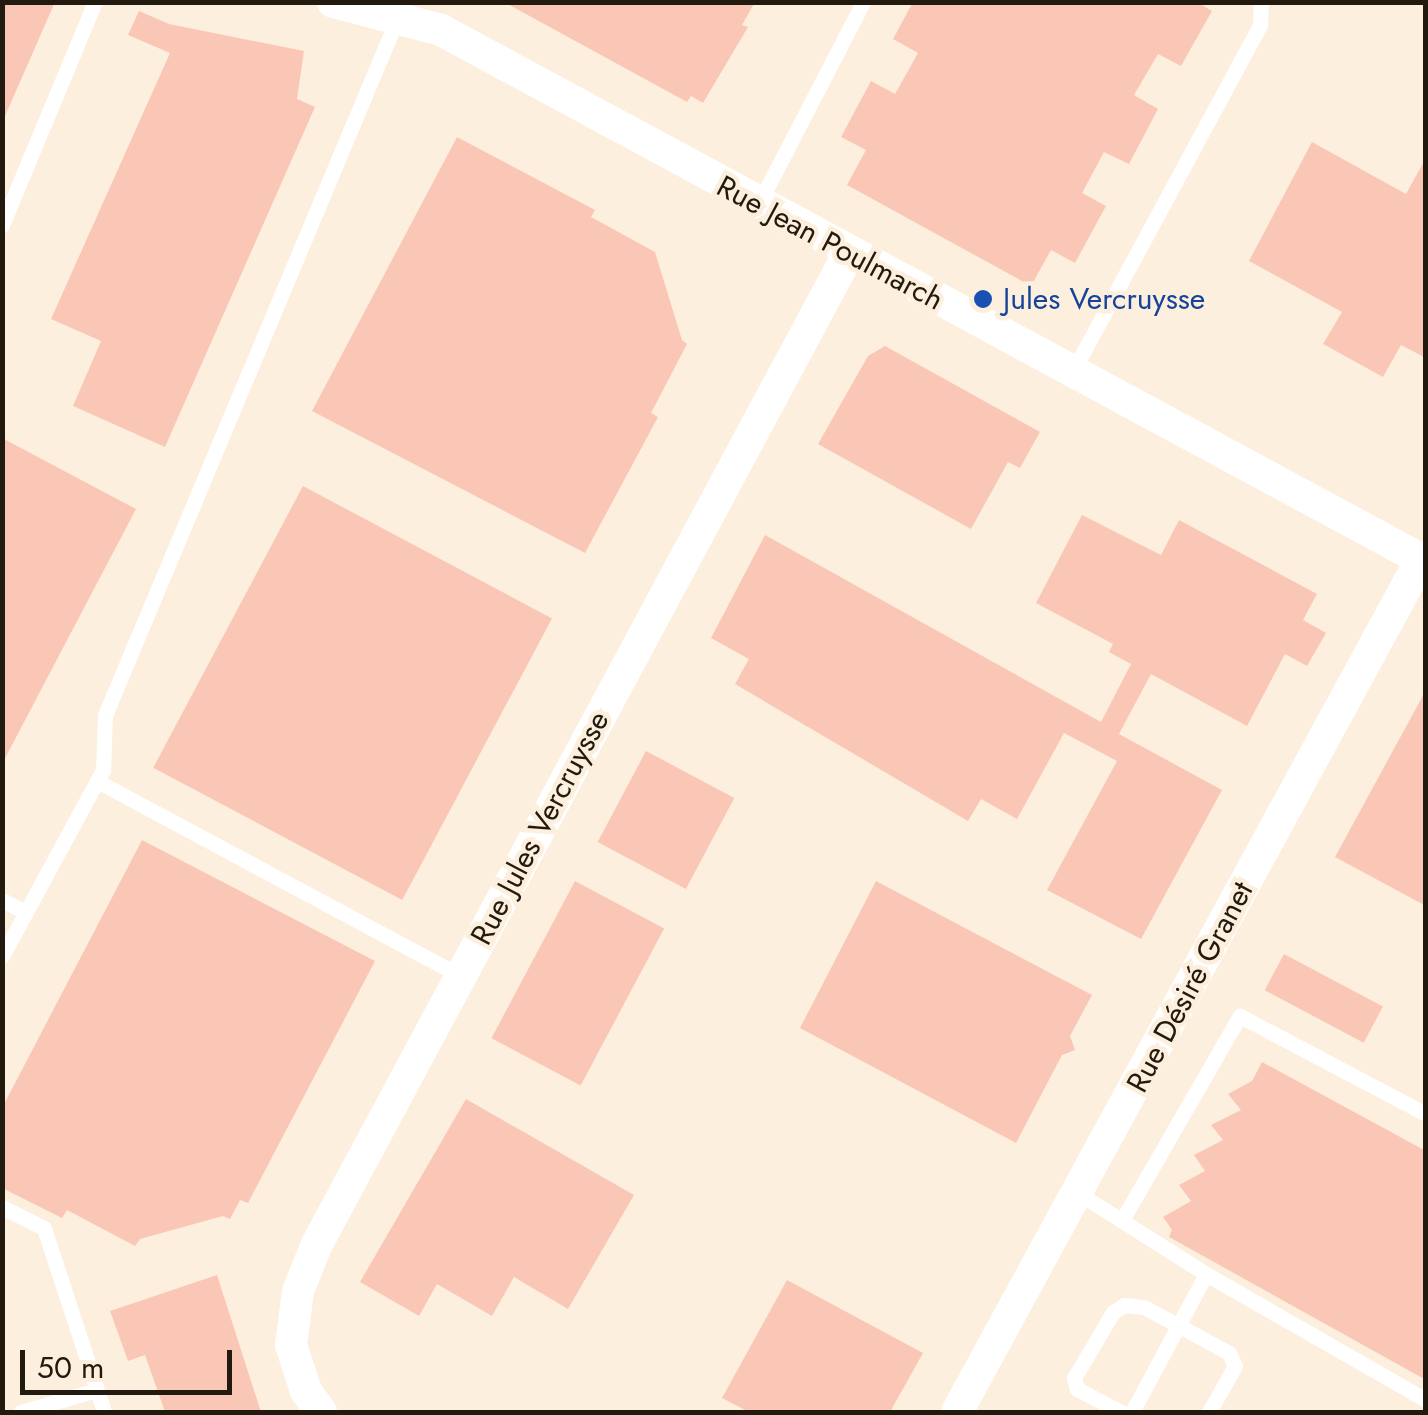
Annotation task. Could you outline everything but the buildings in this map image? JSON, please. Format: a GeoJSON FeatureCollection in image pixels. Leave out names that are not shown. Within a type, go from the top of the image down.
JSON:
{"type":"FeatureCollection","features":[{"type":"Feature","properties":{"kind":"street","name":"Rue Jean Poulmarch"},"geometry":{"type":"LineString","coordinates":[[333,2],[401,10],[441,30],[1423,561]]}},
{"type":"Feature","properties":{"kind":"street","name":"Rue Jules Vercruysse"},"geometry":{"type":"LineString","coordinates":[[320,1412],[306,1390],[291,1345],[298,1291],[316,1244],[849,253]]}},
{"type":"Feature","properties":{"kind":"street","name":"Rue Désiré Granet"},"geometry":{"type":"LineString","coordinates":[[957,1412],[1423,561]]}},
{"type":"Feature","properties":{"kind":"lane"},"geometry":{"type":"LineString","coordinates":[[2,225],[94,2]]}},
{"type":"Feature","properties":{"kind":"lane"},"geometry":{"type":"LineString","coordinates":[[758,204],[863,2]]}},
{"type":"Feature","properties":{"kind":"lane"},"geometry":{"type":"LineString","coordinates":[[1072,373],[1260,25],[1260,2]]}},
{"type":"Feature","properties":{"kind":"lane"},"geometry":{"type":"LineString","coordinates":[[2,956],[104,770],[106,715],[401,10]]}},
{"type":"Feature","properties":{"kind":"lane"},"geometry":{"type":"LineString","coordinates":[[97,781],[460,976]]}},
{"type":"Feature","properties":{"kind":"lane"},"geometry":{"type":"LineString","coordinates":[[2,900],[26,912]]}},
{"type":"Feature","properties":{"kind":"lane"},"geometry":{"type":"LineString","coordinates":[[1122,1220],[1240,1016],[1426,1114]]}},
{"type":"Feature","properties":{"kind":"lane"},"geometry":{"type":"LineString","coordinates":[[1078,1194],[1206,1274],[1253,1297],[1426,1400]]}},
{"type":"Feature","properties":{"kind":"lane"},"geometry":{"type":"LineString","coordinates":[[2,1207],[44,1228],[104,1412]]}},
{"type":"Feature","properties":{"kind":"lane"},"geometry":{"type":"LineString","coordinates":[[1132,1412],[1181,1327],[1206,1274]]}},
{"type":"Feature","properties":{"kind":"lane"},"geometry":{"type":"LineString","coordinates":[[1121,1412],[1077,1389],[1074,1378],[1114,1312],[1124,1305],[1144,1307],[1229,1353],[1234,1366],[1209,1412]]}},
{"type":"Feature","properties":{"kind":"lane"},"geometry":{"type":"LineString","coordinates":[[22,1412],[96,1390]]}},
{"type":"Feature","properties":{"kind":"place","name":"Jules Vercruysse"},"geometry":{"type":"Point","coordinates":[983,299]}}]}
